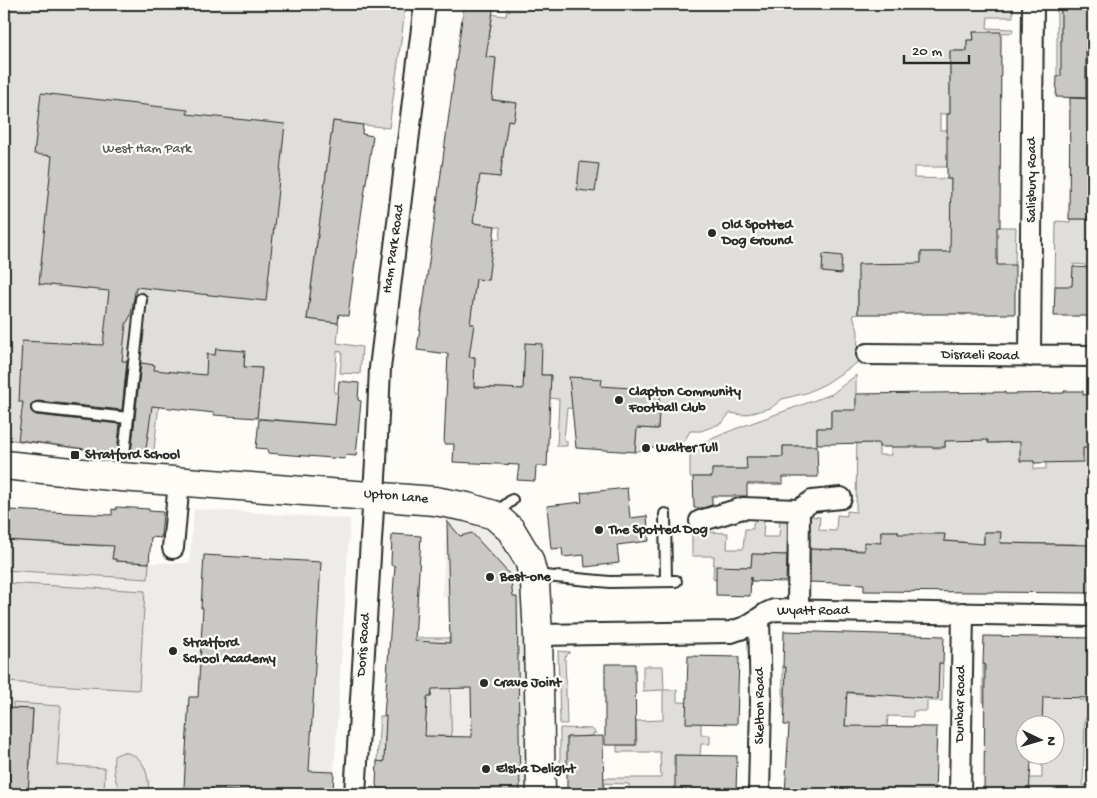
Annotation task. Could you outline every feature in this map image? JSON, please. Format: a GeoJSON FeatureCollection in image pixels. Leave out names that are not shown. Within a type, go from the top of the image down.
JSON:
{"type":"FeatureCollection","features":[{"type":"Feature","properties":{"kind":"main road","name":"Upton Lane"},"geometry":{"type":"LineString","coordinates":[[4,465],[122,477],[373,495],[435,501],[467,507],[503,507],[511,530],[529,560],[534,575],[538,636],[541,794]]}},
{"type":"Feature","properties":{"kind":"street","name":"Ham Park Road"},"geometry":{"type":"LineString","coordinates":[[373,495],[383,338],[426,4]]}},
{"type":"Feature","properties":{"kind":"street","name":"Salisbury Road"},"geometry":{"type":"LineString","coordinates":[[1030,356],[1033,4]]}},
{"type":"Feature","properties":{"kind":"street","name":"Disraeli Road"},"geometry":{"type":"LineString","coordinates":[[867,354],[1093,356]]}},
{"type":"Feature","properties":{"kind":"street"},"geometry":{"type":"LineString","coordinates":[[173,548],[178,481]]}},
{"type":"Feature","properties":{"kind":"street","name":"Doris Road"},"geometry":{"type":"LineString","coordinates":[[355,794],[373,495]]}},
{"type":"Feature","properties":{"kind":"street"},"geometry":{"type":"LineString","coordinates":[[700,520],[743,508],[799,510],[812,501],[841,498]]}},
{"type":"Feature","properties":{"kind":"street"},"geometry":{"type":"LineString","coordinates":[[798,610],[799,510]]}},
{"type":"Feature","properties":{"kind":"street","name":"Wyatt Road"},"geometry":{"type":"LineString","coordinates":[[538,636],[731,632],[746,627],[774,610],[1093,616]]}},
{"type":"Feature","properties":{"kind":"street","name":"Dunbar Road"},"geometry":{"type":"LineString","coordinates":[[960,794],[963,613]]}},
{"type":"Feature","properties":{"kind":"street","name":"Skelton Road"},"geometry":{"type":"LineString","coordinates":[[759,618],[761,702],[759,794]]}},
{"type":"Feature","properties":{"kind":"lane"},"geometry":{"type":"LineString","coordinates":[[124,454],[141,299]]}},
{"type":"Feature","properties":{"kind":"lane"},"geometry":{"type":"LineString","coordinates":[[37,408],[128,418]]}},
{"type":"Feature","properties":{"kind":"lane"},"geometry":{"type":"LineString","coordinates":[[534,575],[610,582],[671,581],[665,514]]}},
{"type":"Feature","properties":{"kind":"shaded area","name":"Stratford School Academy"},"geometry":{"type":"Polygon","coordinates":[[[194,509],[350,519],[334,772],[320,771],[319,794],[104,794],[105,768],[57,765],[61,706],[4,703],[4,570],[147,579],[149,563],[189,563],[194,509]]]}},
{"type":"Feature","properties":{"kind":"shaded area"},"geometry":{"type":"Polygon","coordinates":[[[447,519],[462,521],[486,530],[502,543],[515,564],[524,591],[529,794],[453,794],[449,599],[448,597],[442,597],[447,519]]]}},
{"type":"Feature","properties":{"kind":"green space","name":"West Ham Park"},"geometry":{"type":"Polygon","coordinates":[[[4,4],[406,4],[389,128],[333,121],[307,319],[339,323],[337,343],[362,347],[360,374],[340,373],[342,352],[337,351],[334,393],[347,394],[337,425],[257,418],[262,368],[244,367],[245,351],[216,349],[215,355],[207,355],[243,387],[176,372],[159,404],[153,459],[4,439],[4,4]]]}},
{"type":"Feature","properties":{"kind":"green space","name":"Old Spotted Dog Ground"},"geometry":{"type":"Polygon","coordinates":[[[508,4],[1013,4],[1013,17],[988,17],[987,28],[1013,29],[1012,33],[973,32],[974,40],[967,40],[967,51],[950,51],[950,114],[940,114],[940,130],[976,130],[952,163],[947,163],[947,167],[914,167],[914,178],[951,179],[951,190],[976,227],[1016,227],[1015,265],[997,284],[997,257],[974,257],[966,285],[966,315],[960,315],[960,285],[948,285],[948,252],[921,252],[921,285],[892,264],[868,264],[868,284],[858,285],[858,314],[853,315],[858,331],[857,363],[825,384],[806,393],[782,399],[771,408],[743,415],[730,413],[722,423],[701,431],[690,431],[685,440],[670,450],[650,447],[635,452],[637,428],[658,429],[658,414],[567,408],[564,440],[567,441],[567,446],[557,446],[559,399],[549,398],[550,375],[541,375],[523,389],[474,387],[475,357],[448,356],[447,354],[474,324],[448,320],[448,317],[421,314],[422,308],[471,314],[476,279],[488,280],[489,267],[485,238],[500,239],[501,227],[461,221],[461,217],[435,214],[436,205],[466,209],[468,203],[476,204],[478,190],[471,176],[441,172],[441,170],[500,177],[505,142],[446,133],[447,131],[477,135],[503,120],[514,121],[516,103],[482,98],[486,69],[495,71],[496,59],[461,54],[462,52],[486,55],[492,19],[463,14],[463,11],[506,16],[508,4]]]}},
{"type":"Feature","properties":{"kind":"green space"},"geometry":{"type":"Polygon","coordinates":[[[1057,4],[1061,4],[1061,45],[1082,45],[1082,4],[1089,4],[1087,47],[1093,48],[1093,99],[1079,98],[1086,76],[1057,76],[1057,4]]]}},
{"type":"Feature","properties":{"kind":"green space"},"geometry":{"type":"Polygon","coordinates":[[[1070,219],[1093,219],[1093,268],[1085,268],[1085,265],[1074,264],[1072,289],[1055,286],[1056,221],[1070,222],[1070,219]]]}},
{"type":"Feature","properties":{"kind":"green space"},"geometry":{"type":"Polygon","coordinates":[[[856,375],[856,418],[845,410],[831,410],[831,428],[817,428],[817,446],[783,446],[783,457],[747,457],[747,469],[712,469],[712,477],[690,477],[690,448],[735,429],[832,394],[856,375]]]}},
{"type":"Feature","properties":{"kind":"green space"},"geometry":{"type":"Polygon","coordinates":[[[945,422],[988,438],[988,443],[1000,443],[1006,422],[1034,461],[1034,469],[1046,469],[1045,422],[1071,462],[1083,461],[1083,448],[1093,448],[1093,545],[1086,545],[1076,565],[1076,544],[1000,543],[1000,532],[984,532],[983,553],[964,549],[964,542],[944,541],[945,535],[898,544],[898,531],[881,531],[881,551],[876,563],[876,543],[865,543],[864,580],[860,580],[861,550],[809,549],[809,516],[820,517],[819,530],[836,531],[837,515],[847,516],[847,511],[856,512],[857,424],[862,443],[874,443],[879,424],[879,455],[891,455],[891,446],[933,423],[933,448],[945,448],[945,422]]]}},
{"type":"Feature","properties":{"kind":"green space"},"geometry":{"type":"Polygon","coordinates":[[[105,518],[116,549],[113,550],[113,559],[116,559],[116,561],[149,563],[148,579],[4,570],[4,540],[103,546],[105,518]]]}},
{"type":"Feature","properties":{"kind":"green space"},"geometry":{"type":"Polygon","coordinates":[[[757,519],[764,519],[763,537],[779,537],[780,520],[786,521],[789,526],[789,555],[752,554],[751,567],[717,567],[716,580],[713,579],[714,556],[692,556],[692,531],[728,533],[727,549],[743,549],[745,529],[753,529],[753,523],[757,519]]]}},
{"type":"Feature","properties":{"kind":"green space"},"geometry":{"type":"Polygon","coordinates":[[[4,583],[145,591],[139,690],[4,682],[4,583]]]}},
{"type":"Feature","properties":{"kind":"green space"},"geometry":{"type":"Polygon","coordinates":[[[414,638],[449,638],[453,794],[447,793],[449,736],[385,737],[384,762],[377,761],[380,716],[426,719],[427,697],[431,697],[433,671],[414,638]]]}},
{"type":"Feature","properties":{"kind":"green space"},"geometry":{"type":"Polygon","coordinates":[[[558,651],[570,652],[565,657],[567,724],[560,724],[558,651]]]}},
{"type":"Feature","properties":{"kind":"green space"},"geometry":{"type":"Polygon","coordinates":[[[848,663],[847,693],[878,695],[879,674],[938,684],[939,663],[943,663],[942,701],[927,701],[927,711],[913,711],[913,717],[888,716],[887,727],[875,762],[874,794],[843,794],[846,712],[783,708],[783,667],[786,667],[785,696],[848,663]]]}},
{"type":"Feature","properties":{"kind":"green space"},"geometry":{"type":"Polygon","coordinates":[[[983,664],[1031,692],[1079,697],[1079,700],[1093,700],[1093,715],[1087,715],[1085,719],[1083,785],[1093,786],[1093,794],[1029,794],[1029,784],[1012,778],[1042,778],[1042,766],[1064,766],[1064,716],[1039,716],[998,702],[983,702],[983,664]]]}},
{"type":"Feature","properties":{"kind":"green space"},"geometry":{"type":"Polygon","coordinates":[[[643,666],[663,666],[664,690],[677,690],[677,702],[712,703],[701,723],[701,735],[710,735],[710,744],[701,744],[700,756],[674,755],[674,766],[711,768],[686,788],[675,788],[675,794],[629,794],[629,784],[595,783],[595,778],[661,778],[660,752],[617,752],[617,745],[637,745],[636,721],[663,720],[663,690],[643,691],[643,666]]]}},
{"type":"Feature","properties":{"kind":"green space"},"geometry":{"type":"Polygon","coordinates":[[[13,703],[61,706],[57,765],[105,768],[104,794],[75,791],[75,794],[4,794],[4,768],[8,768],[8,765],[30,765],[31,742],[11,741],[11,732],[32,733],[33,709],[13,708],[13,703]]]}},
{"type":"Feature","properties":{"kind":"green space"},"geometry":{"type":"Polygon","coordinates":[[[560,728],[592,729],[596,733],[593,733],[593,736],[567,737],[568,766],[560,766],[560,728]]]}},
{"type":"Feature","properties":{"kind":"green space"},"geometry":{"type":"Polygon","coordinates":[[[123,752],[135,756],[142,763],[148,779],[149,794],[123,794],[120,790],[115,776],[114,756],[123,752]]]}},
{"type":"Feature","properties":{"kind":"building"},"geometry":{"type":"Polygon","coordinates":[[[464,4],[494,4],[486,57],[496,58],[492,100],[517,103],[514,121],[508,120],[500,177],[480,175],[473,223],[495,226],[488,280],[476,279],[470,324],[474,324],[469,357],[475,357],[474,387],[523,389],[525,343],[542,344],[541,375],[551,375],[547,466],[536,466],[535,481],[517,480],[519,465],[453,462],[454,444],[444,444],[448,354],[417,350],[464,4]]]}},
{"type":"Feature","properties":{"kind":"building"},"geometry":{"type":"Polygon","coordinates":[[[1061,4],[1093,4],[1093,48],[1086,47],[1086,98],[1056,97],[1057,76],[1061,76],[1061,4]]]}},
{"type":"Feature","properties":{"kind":"building"},"geometry":{"type":"Polygon","coordinates":[[[973,32],[1001,32],[1000,227],[997,227],[997,265],[1015,265],[1015,314],[858,314],[858,264],[921,263],[921,252],[950,252],[951,179],[947,179],[947,114],[950,114],[950,51],[967,51],[967,40],[974,40],[973,32]]]}},
{"type":"Feature","properties":{"kind":"building"},"geometry":{"type":"Polygon","coordinates":[[[41,93],[188,110],[187,114],[285,124],[266,301],[136,287],[131,315],[126,324],[122,361],[127,361],[122,410],[38,401],[31,404],[31,411],[36,415],[120,424],[117,452],[115,453],[18,440],[23,402],[19,402],[22,341],[103,345],[109,291],[39,284],[52,156],[34,154],[41,93]]]}},
{"type":"Feature","properties":{"kind":"building"},"geometry":{"type":"Polygon","coordinates":[[[1070,98],[1093,99],[1093,219],[1069,219],[1070,98]]]}},
{"type":"Feature","properties":{"kind":"building"},"geometry":{"type":"Polygon","coordinates":[[[333,121],[363,125],[362,134],[373,136],[348,316],[339,314],[338,323],[307,319],[333,121]]]}},
{"type":"Feature","properties":{"kind":"building"},"geometry":{"type":"Polygon","coordinates":[[[580,162],[599,164],[595,192],[577,190],[580,162]]]}},
{"type":"Feature","properties":{"kind":"building"},"geometry":{"type":"Polygon","coordinates":[[[823,254],[842,256],[841,274],[822,272],[823,254]]]}},
{"type":"Feature","properties":{"kind":"building"},"geometry":{"type":"Polygon","coordinates":[[[1073,267],[1093,268],[1093,316],[1054,316],[1055,286],[1072,286],[1073,267]]]}},
{"type":"Feature","properties":{"kind":"building"},"geometry":{"type":"Polygon","coordinates":[[[216,349],[245,351],[244,367],[262,368],[257,418],[214,415],[214,413],[152,406],[145,456],[131,454],[141,363],[155,365],[154,370],[206,375],[207,354],[215,355],[216,349]]]}},
{"type":"Feature","properties":{"kind":"building"},"geometry":{"type":"Polygon","coordinates":[[[569,377],[602,379],[601,386],[660,390],[658,429],[637,428],[635,452],[576,448],[569,377]]]}},
{"type":"Feature","properties":{"kind":"building"},"geometry":{"type":"Polygon","coordinates":[[[339,381],[359,383],[358,400],[361,401],[356,456],[346,455],[345,459],[267,453],[268,449],[256,448],[259,419],[335,425],[339,381]]]}},
{"type":"Feature","properties":{"kind":"building"},"geometry":{"type":"Polygon","coordinates":[[[1064,391],[1083,391],[1083,395],[1093,394],[1093,448],[1083,448],[1083,462],[1034,463],[1034,461],[1020,461],[1020,442],[988,443],[988,440],[945,441],[945,447],[879,447],[879,443],[817,444],[817,428],[831,428],[831,410],[856,410],[856,394],[1005,392],[1005,394],[1064,393],[1064,391]]]}},
{"type":"Feature","properties":{"kind":"building"},"geometry":{"type":"Polygon","coordinates":[[[783,446],[817,446],[818,477],[783,477],[783,484],[747,484],[747,496],[712,496],[712,505],[694,508],[693,477],[712,477],[712,469],[747,469],[746,457],[783,457],[783,446]]]}},
{"type":"Feature","properties":{"kind":"building","name":"The Spotted Dog"},"geometry":{"type":"Polygon","coordinates":[[[627,488],[630,518],[647,516],[649,541],[617,545],[619,563],[585,567],[584,555],[563,557],[562,548],[551,549],[547,506],[582,502],[581,493],[627,488]]]}},
{"type":"Feature","properties":{"kind":"building"},"geometry":{"type":"Polygon","coordinates":[[[116,507],[149,509],[149,511],[163,512],[161,538],[151,537],[149,563],[116,561],[116,559],[112,559],[114,546],[4,540],[4,512],[9,512],[9,510],[112,515],[112,509],[116,510],[116,507]]]}},
{"type":"Feature","properties":{"kind":"building"},"geometry":{"type":"Polygon","coordinates":[[[447,521],[460,536],[472,533],[510,575],[513,597],[517,597],[520,794],[453,794],[381,790],[376,785],[377,761],[384,762],[386,716],[384,716],[395,566],[391,565],[392,534],[421,536],[415,641],[450,643],[447,521]],[[471,688],[432,689],[431,697],[427,697],[425,736],[472,737],[471,688]]]}},
{"type":"Feature","properties":{"kind":"building"},"geometry":{"type":"Polygon","coordinates":[[[881,531],[898,531],[898,534],[945,534],[944,541],[984,544],[984,532],[1001,532],[1000,543],[1093,545],[1093,593],[864,591],[864,584],[810,582],[810,549],[864,551],[864,542],[881,543],[881,531]]]}},
{"type":"Feature","properties":{"kind":"building"},"geometry":{"type":"Polygon","coordinates":[[[752,554],[787,555],[786,582],[751,581],[751,577],[750,596],[716,595],[716,566],[751,567],[752,554]]]}},
{"type":"Feature","properties":{"kind":"building"},"geometry":{"type":"Polygon","coordinates":[[[204,555],[321,562],[309,771],[334,772],[333,794],[290,794],[184,788],[189,697],[198,697],[204,555]]]}},
{"type":"Feature","properties":{"kind":"building"},"geometry":{"type":"Polygon","coordinates":[[[784,631],[944,636],[943,663],[939,663],[938,699],[847,692],[845,726],[937,727],[935,794],[785,794],[789,725],[784,725],[786,667],[783,667],[784,631]]]}},
{"type":"Feature","properties":{"kind":"building"},"geometry":{"type":"Polygon","coordinates":[[[984,636],[1093,638],[1093,698],[1043,697],[1042,716],[1014,716],[1014,766],[1031,766],[1029,794],[984,794],[985,664],[983,664],[984,636]]]}},
{"type":"Feature","properties":{"kind":"building"},"geometry":{"type":"Polygon","coordinates":[[[688,656],[739,657],[737,724],[686,723],[688,656]]]}},
{"type":"Feature","properties":{"kind":"building"},"geometry":{"type":"Polygon","coordinates":[[[605,664],[635,664],[636,745],[605,745],[605,664]]]}},
{"type":"Feature","properties":{"kind":"building"},"geometry":{"type":"Polygon","coordinates":[[[4,708],[33,709],[28,794],[8,794],[10,768],[4,768],[4,708]]]}},
{"type":"Feature","properties":{"kind":"building"},"geometry":{"type":"Polygon","coordinates":[[[603,736],[604,794],[567,794],[567,737],[603,736]]]}},
{"type":"Feature","properties":{"kind":"building"},"geometry":{"type":"Polygon","coordinates":[[[675,755],[737,756],[736,794],[675,794],[675,755]]]}},
{"type":"Feature","properties":{"kind":"place","name":"Old Spotted Dog Ground"},"geometry":{"type":"Point","coordinates":[712,233]}},
{"type":"Feature","properties":{"kind":"place","name":"Clapton Community Football Club"},"geometry":{"type":"Point","coordinates":[619,400]}},
{"type":"Feature","properties":{"kind":"place","name":"Walter Tull"},"geometry":{"type":"Point","coordinates":[646,448]}},
{"type":"Feature","properties":{"kind":"place","name":"Stratford School"},"geometry":{"type":"Point","coordinates":[75,455]}},
{"type":"Feature","properties":{"kind":"place","name":"The Spotted Dog"},"geometry":{"type":"Point","coordinates":[599,530]}},
{"type":"Feature","properties":{"kind":"place","name":"Best-one"},"geometry":{"type":"Point","coordinates":[490,577]}},
{"type":"Feature","properties":{"kind":"place","name":"Stratford School Academy"},"geometry":{"type":"Point","coordinates":[173,651]}},
{"type":"Feature","properties":{"kind":"place","name":"Crave Joint"},"geometry":{"type":"Point","coordinates":[484,683]}},
{"type":"Feature","properties":{"kind":"place","name":"Elsha Delight"},"geometry":{"type":"Point","coordinates":[486,769]}}]}
